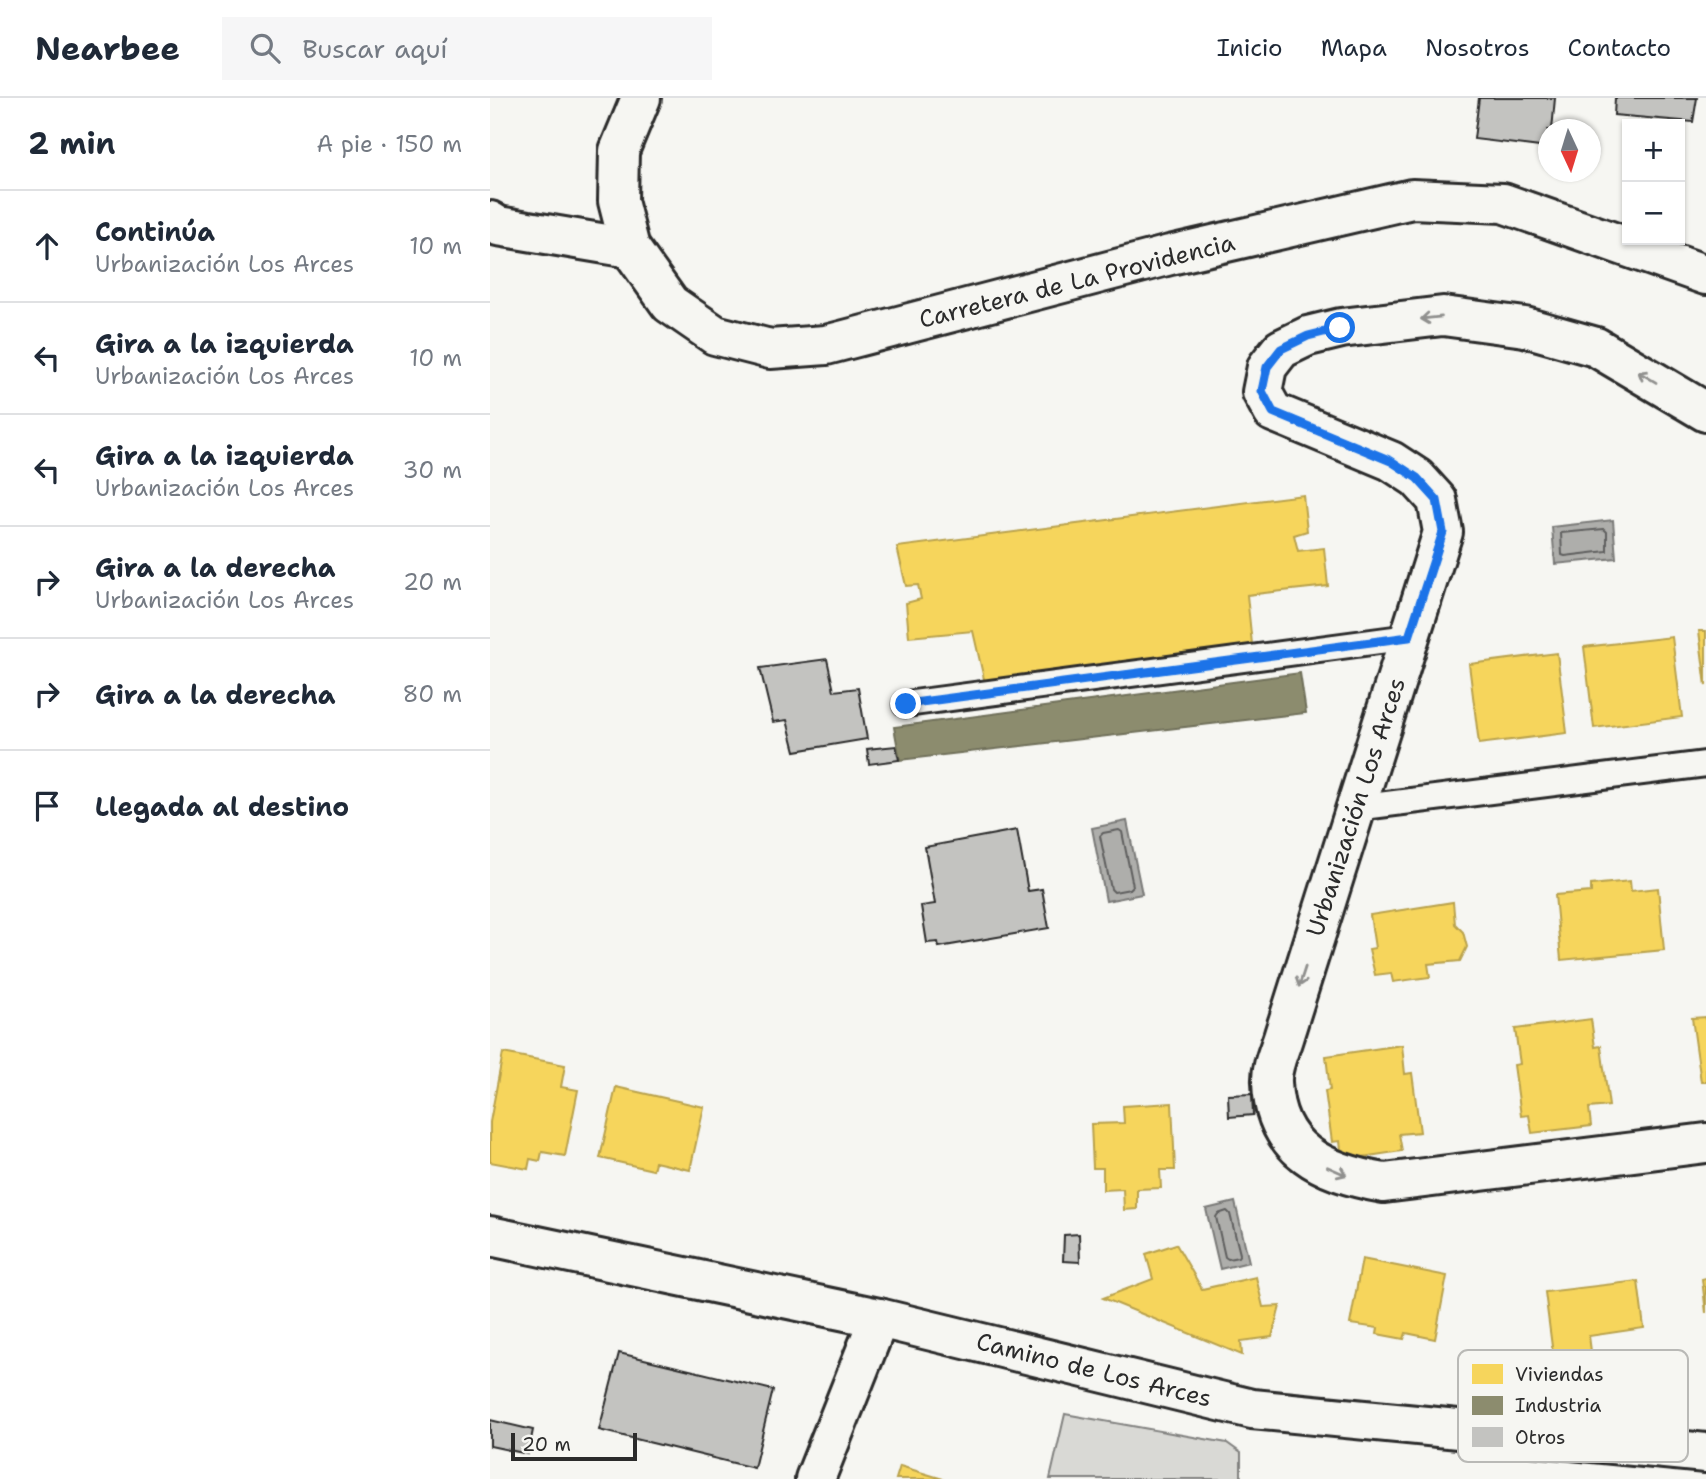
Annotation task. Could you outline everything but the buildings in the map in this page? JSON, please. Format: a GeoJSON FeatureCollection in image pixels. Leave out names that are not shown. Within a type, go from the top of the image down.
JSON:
{"type":"FeatureCollection","features":[{"type":"Feature","properties":{"kind":"street","name":"Carretera de La Providencia"},"geometry":{"type":"LineString","coordinates":[[641,98],[619,151],[618,201],[630,248],[670,304],[715,335],[770,349],[826,345],[1170,255],[1412,199],[1503,202],[1706,275]]}},
{"type":"Feature","properties":{"kind":"street"},"geometry":{"type":"LineString","coordinates":[[490,221],[498,226],[630,248]]}},
{"type":"Feature","properties":{"kind":"street","name":"Urbanización Los Arces"},"geometry":{"type":"LineString","coordinates":[[1706,412],[1596,347],[1525,327],[1443,316],[1340,328],[1308,336],[1281,349],[1267,367],[1262,391],[1273,412],[1391,461],[1417,478],[1437,500],[1443,532],[1283,1035],[1272,1080],[1278,1113],[1291,1141],[1316,1162],[1349,1177],[1384,1183],[1706,1143]]}},
{"type":"Feature","properties":{"kind":"street","name":"Camino de Los Arces"},"geometry":{"type":"LineString","coordinates":[[490,1236],[879,1318],[1252,1409],[1458,1429]]}},
{"type":"Feature","properties":{"kind":"street"},"geometry":{"type":"LineString","coordinates":[[814,1479],[879,1318]]}},
{"type":"Feature","properties":{"kind":"street","name":"Camino de Los Arces"},"geometry":{"type":"LineString","coordinates":[[1688,1451],[1706,1453]]}},
{"type":"Feature","properties":{"kind":"lane"},"geometry":{"type":"LineString","coordinates":[[906,704],[1409,637]]}},
{"type":"Feature","properties":{"kind":"lane"},"geometry":{"type":"LineString","coordinates":[[1355,808],[1706,764]]}},
{"type":"Feature","properties":{"kind":"shaded area"},"geometry":{"type":"Polygon","coordinates":[[[1065,1414],[1227,1443],[1241,1453],[1241,1479],[1050,1479],[1065,1414]]]}},
{"type":"Feature","properties":{"kind":"water"},"geometry":{"type":"Polygon","coordinates":[[[1613,520],[1616,558],[1555,564],[1552,527],[1613,520]]]}},
{"type":"Feature","properties":{"kind":"water"},"geometry":{"type":"Polygon","coordinates":[[[1127,821],[1142,894],[1106,901],[1092,828],[1127,821]]]}},
{"type":"Feature","properties":{"kind":"water"},"geometry":{"type":"Polygon","coordinates":[[[1235,1202],[1249,1262],[1220,1269],[1206,1209],[1235,1202]]]}},
{"type":"Feature","properties":{"kind":"route"},"geometry":{"type":"LineString","coordinates":[[906,704],[1409,637],[1443,532],[1437,500],[1417,478],[1391,461],[1273,412],[1262,391],[1267,367],[1281,349],[1308,336],[1340,328]]}}]}
